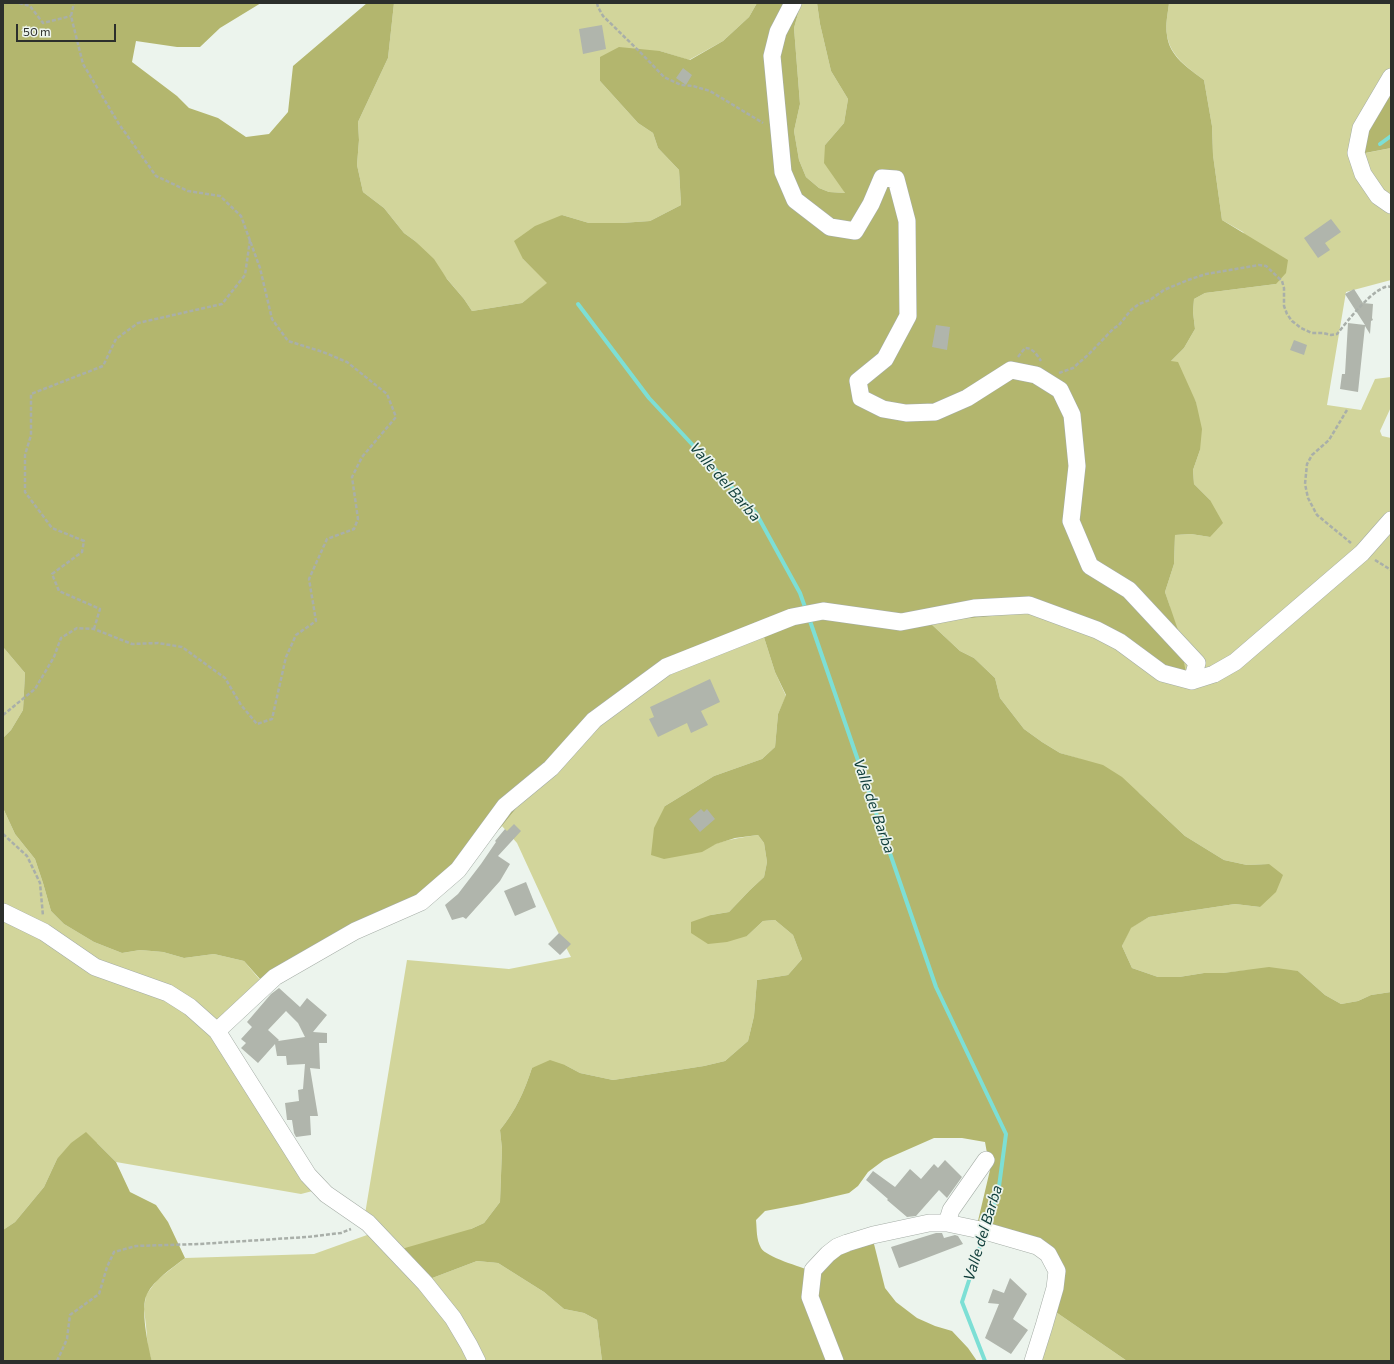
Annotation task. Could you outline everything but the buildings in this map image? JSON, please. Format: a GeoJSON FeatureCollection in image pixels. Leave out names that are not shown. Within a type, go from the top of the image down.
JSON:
{"type":"FeatureCollection","features":[{"type":"Feature","properties":{"kind":"street"},"geometry":{"type":"LineString","coordinates":[[794,3],[778,32],[772,56],[783,172],[795,200],[830,227],[855,231],[871,204],[882,178],[896,178],[907,221],[908,316],[885,359],[858,381],[861,398],[883,409],[906,413],[935,412],[967,398],[1011,370],[1036,375],[1060,390],[1072,415],[1078,466],[1071,522],[1090,566],[1129,590],[1177,639],[1197,663],[1192,681]]}},
{"type":"Feature","properties":{"kind":"street"},"geometry":{"type":"LineString","coordinates":[[1391,77],[1361,128],[1356,153],[1363,174],[1378,196],[1391,205]]}},
{"type":"Feature","properties":{"kind":"street"},"geometry":{"type":"LineString","coordinates":[[217,1031],[275,977],[355,931],[421,902],[458,870],[505,806],[551,768],[594,720],[666,667],[792,617],[823,611],[901,622],[974,608],[1029,605],[1097,630],[1120,642],[1162,673],[1192,681],[1214,674],[1235,662],[1362,553],[1391,520]]}},
{"type":"Feature","properties":{"kind":"street"},"geometry":{"type":"LineString","coordinates":[[3,912],[44,932],[95,967],[168,993],[190,1007],[217,1031],[308,1176],[326,1194],[368,1223],[425,1283],[452,1318],[477,1361]]}},
{"type":"Feature","properties":{"kind":"street"},"geometry":{"type":"LineString","coordinates":[[946,1223],[951,1210],[986,1160]]}},
{"type":"Feature","properties":{"kind":"street"},"geometry":{"type":"LineString","coordinates":[[835,1361],[810,1298],[810,1285],[813,1270],[828,1254],[837,1247],[847,1243],[916,1225],[946,1223],[981,1230],[1037,1246],[1048,1254],[1056,1271],[1055,1288],[1033,1361]]}},
{"type":"Feature","properties":{"kind":"path"},"geometry":{"type":"LineString","coordinates":[[19,3],[30,6],[43,23],[71,16]]}},
{"type":"Feature","properties":{"kind":"path"},"geometry":{"type":"LineString","coordinates":[[3,715],[35,689],[54,657],[61,638],[77,628],[94,629],[132,644],[158,643],[182,647],[225,678],[241,705],[257,724],[272,719],[286,657],[296,635],[316,621],[309,579],[327,539],[354,529],[358,519],[352,477],[362,457],[396,417],[387,394],[347,362],[323,352],[288,341],[272,319],[260,268],[241,216],[220,196],[188,191],[156,176],[119,124],[84,64],[71,16],[74,3]]}},
{"type":"Feature","properties":{"kind":"path"},"geometry":{"type":"LineString","coordinates":[[597,3],[603,16],[664,77],[681,85],[693,86],[710,92],[779,132]]}},
{"type":"Feature","properties":{"kind":"path"},"geometry":{"type":"LineString","coordinates":[[94,629],[100,608],[58,591],[52,574],[82,552],[84,541],[52,528],[25,492],[26,455],[31,435],[31,394],[103,366],[116,339],[138,323],[222,304],[245,275],[250,240]]}},
{"type":"Feature","properties":{"kind":"path"},"geometry":{"type":"LineString","coordinates":[[1053,371],[1058,374],[1073,368],[1119,325],[1130,310],[1139,304],[1150,300],[1164,290],[1206,274],[1259,265],[1266,266],[1282,281],[1284,288],[1284,306],[1292,321],[1301,328],[1312,333],[1331,335],[1337,334],[1359,308],[1382,287],[1391,287]]}},
{"type":"Feature","properties":{"kind":"path"},"geometry":{"type":"LineString","coordinates":[[1011,370],[1025,348],[1029,348],[1033,351],[1045,365]]}},
{"type":"Feature","properties":{"kind":"path"},"geometry":{"type":"LineString","coordinates":[[1347,410],[1329,440],[1312,455],[1307,464],[1305,484],[1308,498],[1317,515],[1362,553],[1391,570]]}},
{"type":"Feature","properties":{"kind":"path"},"geometry":{"type":"LineString","coordinates":[[3,834],[27,856],[40,883],[44,932]]}},
{"type":"Feature","properties":{"kind":"path"},"geometry":{"type":"LineString","coordinates":[[57,1361],[67,1339],[70,1315],[99,1294],[107,1267],[114,1252],[136,1246],[199,1244],[307,1237],[341,1233],[368,1223]]}},
{"type":"Feature","properties":{"kind":"green space"},"geometry":{"type":"Polygon","coordinates":[[[3,3],[261,3],[220,28],[200,47],[177,47],[136,41],[132,62],[177,96],[189,108],[218,118],[246,137],[269,134],[288,112],[293,66],[367,3],[394,3],[388,58],[358,122],[359,140],[357,165],[363,192],[384,208],[404,233],[434,259],[447,279],[472,311],[522,303],[547,283],[523,259],[514,241],[535,226],[562,215],[589,223],[650,221],[681,205],[679,170],[658,148],[653,133],[638,123],[600,81],[600,57],[619,47],[660,51],[690,60],[723,41],[749,17],[757,3],[801,3],[794,28],[800,104],[794,131],[799,160],[806,177],[819,188],[829,192],[845,193],[824,163],[825,145],[844,123],[848,99],[831,71],[820,24],[817,3],[1169,3],[1166,31],[1171,49],[1180,61],[1204,80],[1212,126],[1213,155],[1222,220],[1288,260],[1286,273],[1276,284],[1205,293],[1194,299],[1193,312],[1195,329],[1184,348],[1171,361],[1178,362],[1196,402],[1202,429],[1200,450],[1193,470],[1194,484],[1210,500],[1223,523],[1210,537],[1191,534],[1175,535],[1174,564],[1165,592],[1178,630],[1188,684],[1070,622],[1026,613],[929,622],[960,651],[974,658],[995,678],[1000,698],[1024,729],[1042,742],[1060,753],[1103,765],[1122,777],[1185,836],[1224,860],[1247,865],[1269,864],[1283,875],[1276,892],[1260,907],[1235,904],[1149,917],[1131,928],[1122,946],[1132,968],[1158,977],[1179,977],[1204,973],[1223,973],[1269,967],[1298,971],[1325,995],[1341,1004],[1358,1001],[1371,995],[1391,992],[1391,1361],[1127,1361],[1050,1308],[1048,1250],[977,1225],[990,1170],[985,1142],[962,1138],[934,1138],[884,1160],[868,1172],[858,1186],[849,1193],[765,1211],[756,1220],[757,1238],[761,1248],[770,1255],[812,1271],[871,1232],[885,1288],[896,1302],[917,1318],[935,1326],[952,1331],[968,1348],[977,1361],[602,1361],[597,1320],[584,1313],[564,1309],[544,1292],[498,1263],[477,1261],[427,1280],[398,1250],[471,1229],[484,1223],[500,1202],[502,1149],[500,1130],[511,1115],[519,1100],[532,1068],[550,1060],[565,1065],[580,1073],[613,1080],[704,1066],[725,1061],[748,1041],[754,1016],[757,980],[788,975],[802,959],[793,935],[775,920],[763,921],[747,936],[727,942],[708,944],[691,933],[691,922],[711,915],[729,912],[764,877],[767,862],[764,843],[758,835],[735,838],[716,844],[702,852],[664,859],[651,855],[654,828],[665,806],[714,776],[762,759],[775,747],[778,714],[786,695],[775,672],[762,631],[688,665],[632,696],[602,722],[523,800],[502,826],[433,900],[260,979],[244,961],[214,954],[184,958],[163,952],[140,950],[122,953],[94,942],[64,924],[51,911],[35,859],[15,834],[3,808],[3,738],[11,730],[23,710],[25,673],[3,647],[3,3]]]}},
{"type":"Feature","properties":{"kind":"green space"},"geometry":{"type":"Polygon","coordinates":[[[394,3],[757,3],[749,17],[723,41],[689,60],[660,51],[600,81],[638,123],[653,133],[658,148],[679,170],[681,205],[650,221],[589,223],[562,215],[523,259],[548,283],[522,303],[472,311],[464,299],[415,241],[404,233],[384,208],[363,192],[357,165],[359,140],[358,122],[388,58],[394,3]]]}},
{"type":"Feature","properties":{"kind":"green space"},"geometry":{"type":"Polygon","coordinates":[[[801,3],[817,3],[820,24],[831,71],[848,99],[844,123],[825,145],[845,193],[829,192],[819,188],[806,177],[799,160],[794,131],[800,104],[794,28],[801,3]]]}},
{"type":"Feature","properties":{"kind":"green space"},"geometry":{"type":"Polygon","coordinates":[[[1169,3],[1391,3],[1391,73],[1356,155],[1391,148],[1391,280],[1346,292],[1327,405],[1361,410],[1375,379],[1391,377],[1391,407],[1380,431],[1382,436],[1391,438],[1391,992],[1371,995],[1358,1001],[1341,1004],[1325,995],[1298,971],[1250,970],[1223,973],[1204,973],[1179,977],[1158,977],[1132,968],[1122,946],[1130,928],[1149,917],[1235,904],[1260,907],[1269,864],[1247,865],[1224,860],[1185,836],[1139,793],[1080,759],[1060,753],[1042,742],[1024,729],[1000,698],[995,678],[974,658],[960,651],[929,622],[1026,613],[1170,607],[1165,592],[1174,564],[1175,535],[1191,534],[1210,537],[1210,500],[1194,484],[1193,470],[1200,450],[1196,402],[1171,361],[1184,348],[1195,329],[1193,312],[1194,299],[1205,293],[1276,284],[1243,232],[1222,220],[1213,155],[1212,126],[1204,80],[1181,61],[1172,49],[1166,31],[1169,3]]]}},
{"type":"Feature","properties":{"kind":"green space"},"geometry":{"type":"Polygon","coordinates":[[[1391,73],[1391,148],[1355,155],[1391,73]]]}},
{"type":"Feature","properties":{"kind":"green space"},"geometry":{"type":"Polygon","coordinates":[[[762,631],[775,672],[786,696],[778,714],[775,747],[762,759],[714,776],[665,806],[692,853],[714,844],[758,835],[764,843],[767,862],[764,877],[729,912],[711,915],[747,936],[763,921],[775,920],[793,935],[802,959],[788,975],[757,980],[754,1016],[748,1041],[725,1061],[704,1066],[613,1080],[580,1073],[565,1065],[532,1068],[519,1100],[511,1115],[500,1130],[502,1149],[500,1202],[484,1223],[471,1229],[427,1280],[477,1261],[498,1263],[544,1292],[564,1309],[584,1313],[597,1320],[602,1361],[152,1361],[148,1349],[144,1309],[146,1295],[157,1280],[185,1258],[314,1254],[381,1230],[365,1214],[407,960],[509,969],[571,957],[517,843],[502,826],[523,800],[582,738],[632,696],[688,665],[762,631]]]}},
{"type":"Feature","properties":{"kind":"green space"},"geometry":{"type":"Polygon","coordinates":[[[3,647],[25,673],[23,710],[11,730],[3,738],[3,647]]]}},
{"type":"Feature","properties":{"kind":"green space"},"geometry":{"type":"Polygon","coordinates":[[[3,808],[15,834],[35,859],[51,911],[64,924],[94,942],[122,953],[140,950],[163,952],[184,958],[214,954],[244,961],[260,980],[224,1029],[324,1188],[301,1194],[116,1162],[97,1143],[57,1159],[44,1187],[15,1222],[3,1230],[3,808]]]}},
{"type":"Feature","properties":{"kind":"green space"},"geometry":{"type":"Polygon","coordinates":[[[86,1132],[116,1162],[130,1192],[156,1205],[168,1222],[185,1258],[164,1274],[154,1284],[145,1300],[145,1327],[152,1361],[3,1361],[3,1230],[15,1222],[44,1187],[57,1159],[71,1143],[86,1132]]]}},
{"type":"Feature","properties":{"kind":"green space"},"geometry":{"type":"Polygon","coordinates":[[[1050,1308],[1127,1361],[1033,1361],[1050,1308]]]}},
{"type":"Feature","properties":{"kind":"waterway"},"geometry":{"type":"LineString","coordinates":[[1380,144],[1391,136]]}},
{"type":"Feature","properties":{"kind":"waterway","name":"Valle del Barba"},"geometry":{"type":"LineString","coordinates":[[578,304],[649,398],[756,513],[800,593],[806,610]]}},
{"type":"Feature","properties":{"kind":"waterway","name":"Valle del Barba"},"geometry":{"type":"LineString","coordinates":[[809,618],[936,987],[1006,1134],[998,1194],[986,1228]]}},
{"type":"Feature","properties":{"kind":"waterway","name":"Valle del Barba"},"geometry":{"type":"LineString","coordinates":[[984,1234],[962,1302],[985,1361]]}}]}
